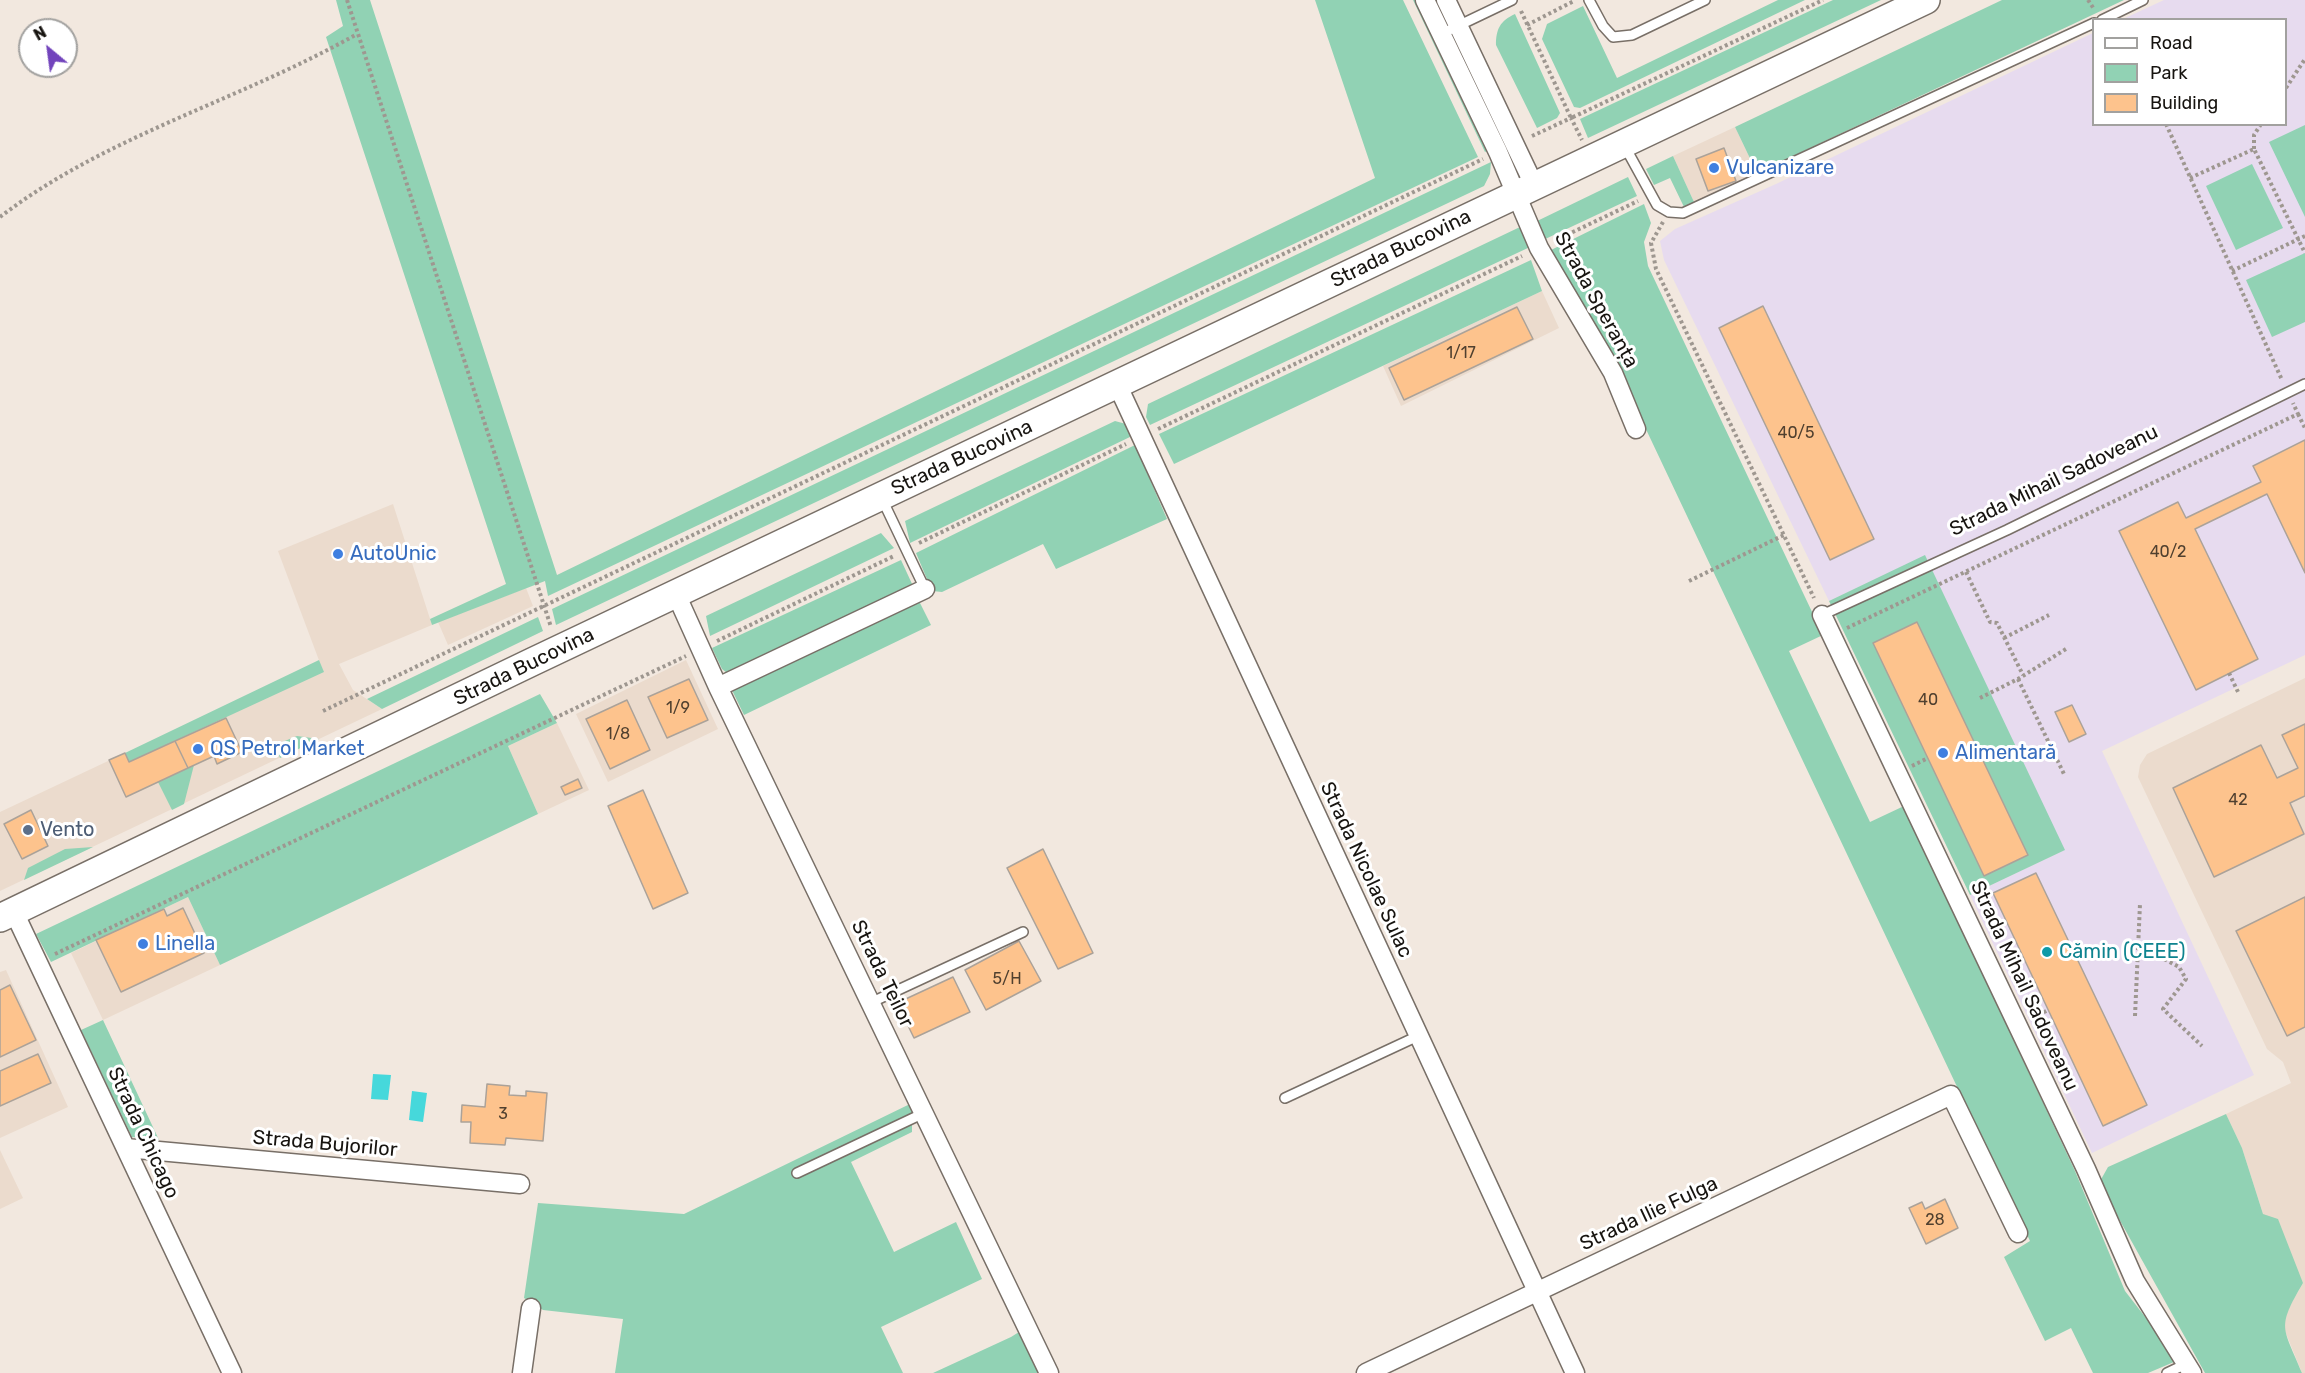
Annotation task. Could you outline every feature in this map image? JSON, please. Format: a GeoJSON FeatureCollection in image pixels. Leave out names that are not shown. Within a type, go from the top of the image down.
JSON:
{"type":"FeatureCollection","features":[{"type":"Feature","properties":{"kind":"main road","name":"Strada Bucovina"},"geometry":{"type":"LineString","coordinates":[[7,915],[560,649],[1926,0]]}},
{"type":"Feature","properties":{"kind":"street"},"geometry":{"type":"LineString","coordinates":[[1425,0],[1525,189]]}},
{"type":"Feature","properties":{"kind":"street"},"geometry":{"type":"LineString","coordinates":[[1446,0],[1514,144],[1525,189]]}},
{"type":"Feature","properties":{"kind":"street","name":"Strada Speranța"},"geometry":{"type":"LineString","coordinates":[[1525,189],[1539,248],[1612,373],[1636,429]]}},
{"type":"Feature","properties":{"kind":"street","name":"Strada Nicolae Sulac"},"geometry":{"type":"LineString","coordinates":[[1117,384],[1575,1373]]}},
{"type":"Feature","properties":{"kind":"street"},"geometry":{"type":"LineString","coordinates":[[718,687],[925,589]]}},
{"type":"Feature","properties":{"kind":"street","name":"Strada Teilor"},"geometry":{"type":"LineString","coordinates":[[676,594],[718,687],[1049,1373]]}},
{"type":"Feature","properties":{"kind":"street","name":"Strada Mihail Sadoveanu"},"geometry":{"type":"LineString","coordinates":[[1822,615],[2086,1169],[2135,1281],[2189,1368]]}},
{"type":"Feature","properties":{"kind":"street","name":"Strada Chicago"},"geometry":{"type":"LineString","coordinates":[[7,915],[38,962],[232,1373]]}},
{"type":"Feature","properties":{"kind":"street","name":"Strada Ilie Fulga"},"geometry":{"type":"LineString","coordinates":[[1366,1373],[1951,1095],[2018,1233]]}},
{"type":"Feature","properties":{"kind":"street","name":"Strada Bujorilor"},"geometry":{"type":"LineString","coordinates":[[126,1148],[520,1184]]}},
{"type":"Feature","properties":{"kind":"street"},"geometry":{"type":"LineString","coordinates":[[522,1373],[531,1308]]}},
{"type":"Feature","properties":{"kind":"lane"},"geometry":{"type":"LineString","coordinates":[[1441,34],[1512,0]]}},
{"type":"Feature","properties":{"kind":"lane"},"geometry":{"type":"LineString","coordinates":[[1589,0],[1603,27],[1613,37],[1632,35],[1705,0]]}},
{"type":"Feature","properties":{"kind":"lane"},"geometry":{"type":"LineString","coordinates":[[2106,18],[2143,0]]}},
{"type":"Feature","properties":{"kind":"lane"},"geometry":{"type":"LineString","coordinates":[[1623,143],[1649,195],[1657,205],[1669,212],[1683,213],[2092,24]]}},
{"type":"Feature","properties":{"kind":"lane","name":"Strada Mihail Sadoveanu"},"geometry":{"type":"LineString","coordinates":[[1822,615],[2007,530],[2305,384]]}},
{"type":"Feature","properties":{"kind":"lane"},"geometry":{"type":"LineString","coordinates":[[881,496],[925,589]]}},
{"type":"Feature","properties":{"kind":"lane"},"geometry":{"type":"LineString","coordinates":[[870,1003],[1023,932]]}},
{"type":"Feature","properties":{"kind":"lane"},"geometry":{"type":"LineString","coordinates":[[1285,1098],[1418,1036]]}},
{"type":"Feature","properties":{"kind":"lane"},"geometry":{"type":"LineString","coordinates":[[797,1173],[924,1113]]}},
{"type":"Feature","properties":{"kind":"lane"},"geometry":{"type":"LineString","coordinates":[[2167,1373],[2189,1368]]}},
{"type":"Feature","properties":{"kind":"path"},"geometry":{"type":"LineString","coordinates":[[347,0],[560,649]]}},
{"type":"Feature","properties":{"kind":"path"},"geometry":{"type":"LineString","coordinates":[[1527,25],[1576,0]]}},
{"type":"Feature","properties":{"kind":"path"},"geometry":{"type":"LineString","coordinates":[[1514,144],[1823,0]]}},
{"type":"Feature","properties":{"kind":"path"},"geometry":{"type":"LineString","coordinates":[[1519,8],[1571,118]]}},
{"type":"Feature","properties":{"kind":"path"},"geometry":{"type":"LineString","coordinates":[[0,217],[20,201],[130,139],[304,64],[357,34]]}},
{"type":"Feature","properties":{"kind":"path"},"geometry":{"type":"LineString","coordinates":[[2287,86],[2305,59]]}},
{"type":"Feature","properties":{"kind":"path"},"geometry":{"type":"LineString","coordinates":[[2167,126],[2305,428]]}},
{"type":"Feature","properties":{"kind":"path"},"geometry":{"type":"LineString","coordinates":[[2260,126],[2254,135],[2253,149],[2305,253]]}},
{"type":"Feature","properties":{"kind":"path"},"geometry":{"type":"LineString","coordinates":[[2190,178],[2253,149]]}},
{"type":"Feature","properties":{"kind":"path"},"geometry":{"type":"LineString","coordinates":[[322,711],[1494,154]]}},
{"type":"Feature","properties":{"kind":"path"},"geometry":{"type":"LineString","coordinates":[[38,962],[700,649],[1649,195]]}},
{"type":"Feature","properties":{"kind":"path"},"geometry":{"type":"LineString","coordinates":[[1669,212],[1651,243],[1656,269],[1822,615]]}},
{"type":"Feature","properties":{"kind":"path"},"geometry":{"type":"LineString","coordinates":[[2232,271],[2305,236]]}},
{"type":"Feature","properties":{"kind":"path"},"geometry":{"type":"LineString","coordinates":[[1832,635],[2298,414]]}},
{"type":"Feature","properties":{"kind":"path"},"geometry":{"type":"LineString","coordinates":[[1689,581],[1784,535]]}},
{"type":"Feature","properties":{"kind":"path"},"geometry":{"type":"LineString","coordinates":[[1966,572],[1990,622],[1997,623],[2023,675]]}},
{"type":"Feature","properties":{"kind":"path"},"geometry":{"type":"LineString","coordinates":[[2004,638],[2049,615]]}},
{"type":"Feature","properties":{"kind":"path"},"geometry":{"type":"LineString","coordinates":[[1980,698],[2018,679],[2066,649]]}},
{"type":"Feature","properties":{"kind":"path"},"geometry":{"type":"LineString","coordinates":[[2229,673],[2238,692]]}},
{"type":"Feature","properties":{"kind":"path"},"geometry":{"type":"LineString","coordinates":[[2018,679],[2064,774]]}},
{"type":"Feature","properties":{"kind":"path"},"geometry":{"type":"LineString","coordinates":[[2136,1016],[2140,904]]}},
{"type":"Feature","properties":{"kind":"path"},"geometry":{"type":"LineString","coordinates":[[2138,945],[2179,967],[2186,979],[2163,1009],[2202,1046]]}},
{"type":"Feature","properties":{"kind":"shaded area"},"geometry":{"type":"Polygon","coordinates":[[[2164,0],[2305,0],[2305,655],[2102,751],[2254,1075],[2092,1153],[1970,895],[2064,850],[1925,556],[1829,601],[1664,260],[1660,241],[1675,229],[1776,184],[2092,33],[2092,126],[2287,126],[2287,18],[2125,18],[2164,0]]]}},
{"type":"Feature","properties":{"kind":"shaded area"},"geometry":{"type":"Polygon","coordinates":[[[1735,127],[1757,173],[1694,202],[1673,156],[1735,127]]]}},
{"type":"Feature","properties":{"kind":"shaded area"},"geometry":{"type":"Polygon","coordinates":[[[1542,291],[1559,328],[1401,406],[1383,366],[1542,291]]]}},
{"type":"Feature","properties":{"kind":"shaded area"},"geometry":{"type":"Polygon","coordinates":[[[393,504],[432,625],[339,664],[353,690],[382,709],[0,891],[0,812],[125,753],[129,762],[323,671],[278,551],[393,504]]]}},
{"type":"Feature","properties":{"kind":"shaded area"},"geometry":{"type":"Polygon","coordinates":[[[526,588],[533,606],[448,645],[438,622],[526,588]]]}},
{"type":"Feature","properties":{"kind":"shaded area"},"geometry":{"type":"Polygon","coordinates":[[[686,660],[718,729],[608,782],[576,714],[686,660]]]}},
{"type":"Feature","properties":{"kind":"shaded area"},"geometry":{"type":"Polygon","coordinates":[[[2305,678],[2305,1373],[2302,1373],[2283,1326],[2288,1309],[2303,1283],[2263,1214],[2242,1148],[2226,1114],[2291,1083],[2283,1062],[2267,1049],[2138,777],[2140,765],[2147,754],[2305,678]]]}},
{"type":"Feature","properties":{"kind":"shaded area"},"geometry":{"type":"Polygon","coordinates":[[[557,723],[589,790],[538,814],[508,746],[557,723]]]}},
{"type":"Feature","properties":{"kind":"shaded area"},"geometry":{"type":"Polygon","coordinates":[[[188,897],[220,965],[103,1020],[71,953],[188,897]]]}},
{"type":"Feature","properties":{"kind":"shaded area"},"geometry":{"type":"Polygon","coordinates":[[[6,970],[68,1107],[0,1138],[0,972],[6,970]]]}},
{"type":"Feature","properties":{"kind":"shaded area"},"geometry":{"type":"Polygon","coordinates":[[[0,1150],[23,1198],[0,1209],[0,1150]]]}},
{"type":"Feature","properties":{"kind":"green space"},"geometry":{"type":"Polygon","coordinates":[[[336,0],[370,0],[557,575],[1375,178],[1315,0],[1403,0],[1478,157],[548,596],[545,581],[432,625],[430,619],[506,584],[326,37],[343,26],[336,0]]]}},
{"type":"Feature","properties":{"kind":"green space"},"geometry":{"type":"Polygon","coordinates":[[[1413,0],[1421,0],[1491,149],[1485,152],[1413,0]]]}},
{"type":"Feature","properties":{"kind":"green space"},"geometry":{"type":"Polygon","coordinates":[[[1778,0],[1805,0],[1580,108],[1574,107],[1542,39],[1547,24],[1583,6],[1617,78],[1778,0]]]}},
{"type":"Feature","properties":{"kind":"green space"},"geometry":{"type":"Polygon","coordinates":[[[1833,0],[1881,0],[1588,138],[1580,119],[1833,0]]]}},
{"type":"Feature","properties":{"kind":"green space"},"geometry":{"type":"Polygon","coordinates":[[[2002,0],[2124,0],[1757,173],[1735,127],[2002,0]]]}},
{"type":"Feature","properties":{"kind":"green space"},"geometry":{"type":"Polygon","coordinates":[[[1515,14],[1560,113],[1557,118],[1537,128],[1496,45],[1500,26],[1515,14]]]}},
{"type":"Feature","properties":{"kind":"green space"},"geometry":{"type":"Polygon","coordinates":[[[2305,125],[2305,217],[2269,142],[2305,125]]]}},
{"type":"Feature","properties":{"kind":"green space"},"geometry":{"type":"Polygon","coordinates":[[[1673,156],[1694,202],[1684,207],[1670,178],[1654,185],[1646,169],[1673,156]]]}},
{"type":"Feature","properties":{"kind":"green space"},"geometry":{"type":"Polygon","coordinates":[[[1491,162],[1490,174],[1484,186],[556,625],[552,609],[1491,162]]]}},
{"type":"Feature","properties":{"kind":"green space"},"geometry":{"type":"Polygon","coordinates":[[[2252,164],[2283,228],[2236,250],[2206,186],[2252,164]]]}},
{"type":"Feature","properties":{"kind":"green space"},"geometry":{"type":"Polygon","coordinates":[[[1628,177],[1637,196],[1541,241],[1533,223],[1628,177]]]}},
{"type":"Feature","properties":{"kind":"green space"},"geometry":{"type":"Polygon","coordinates":[[[1644,204],[1651,223],[1644,242],[1648,266],[1823,635],[1789,651],[1870,822],[1904,806],[2075,1171],[2125,1291],[2167,1345],[2174,1362],[2148,1373],[2093,1373],[2071,1328],[2045,1341],[2004,1257],[2030,1241],[1617,368],[1551,250],[1644,204]]]}},
{"type":"Feature","properties":{"kind":"green space"},"geometry":{"type":"Polygon","coordinates":[[[1520,227],[1530,247],[1150,425],[1146,417],[1148,404],[1520,227]]]}},
{"type":"Feature","properties":{"kind":"green space"},"geometry":{"type":"Polygon","coordinates":[[[2305,253],[2305,322],[2272,337],[2246,280],[2305,253]]]}},
{"type":"Feature","properties":{"kind":"green space"},"geometry":{"type":"Polygon","coordinates":[[[1531,260],[1542,291],[1174,464],[1159,434],[1531,260]]]}},
{"type":"Feature","properties":{"kind":"green space"},"geometry":{"type":"Polygon","coordinates":[[[1115,421],[1126,424],[1132,436],[910,543],[905,521],[1115,421]]]}},
{"type":"Feature","properties":{"kind":"green space"},"geometry":{"type":"Polygon","coordinates":[[[1135,445],[1167,519],[1056,569],[1043,544],[942,592],[932,591],[916,553],[1135,445]]]}},
{"type":"Feature","properties":{"kind":"green space"},"geometry":{"type":"Polygon","coordinates":[[[881,533],[894,548],[710,636],[706,616],[881,533]]]}},
{"type":"Feature","properties":{"kind":"green space"},"geometry":{"type":"Polygon","coordinates":[[[1925,555],[2065,850],[1970,895],[1829,601],[1925,555]]]}},
{"type":"Feature","properties":{"kind":"green space"},"geometry":{"type":"Polygon","coordinates":[[[901,560],[913,586],[727,673],[722,669],[712,648],[901,560]]]}},
{"type":"Feature","properties":{"kind":"green space"},"geometry":{"type":"Polygon","coordinates":[[[918,599],[931,625],[744,715],[731,688],[918,599]]]}},
{"type":"Feature","properties":{"kind":"green space"},"geometry":{"type":"Polygon","coordinates":[[[538,617],[543,631],[382,709],[367,699],[538,617]]]}},
{"type":"Feature","properties":{"kind":"green space"},"geometry":{"type":"Polygon","coordinates":[[[319,660],[324,672],[129,762],[125,753],[319,660]]]}},
{"type":"Feature","properties":{"kind":"green space"},"geometry":{"type":"Polygon","coordinates":[[[540,694],[557,723],[508,746],[538,814],[220,965],[188,897],[51,962],[36,934],[540,694]]]}},
{"type":"Feature","properties":{"kind":"green space"},"geometry":{"type":"Polygon","coordinates":[[[297,736],[319,739],[280,758],[275,745],[297,736]]]}},
{"type":"Feature","properties":{"kind":"green space"},"geometry":{"type":"Polygon","coordinates":[[[194,765],[184,804],[172,810],[158,782],[194,765]]]}},
{"type":"Feature","properties":{"kind":"green space"},"geometry":{"type":"Polygon","coordinates":[[[93,847],[24,880],[28,868],[65,849],[93,847]]]}},
{"type":"Feature","properties":{"kind":"green space"},"geometry":{"type":"Polygon","coordinates":[[[103,1020],[159,1140],[132,1137],[81,1030],[103,1020]]]}},
{"type":"Feature","properties":{"kind":"green space"},"geometry":{"type":"Polygon","coordinates":[[[912,1103],[912,1132],[851,1162],[894,1252],[956,1222],[982,1279],[881,1327],[903,1373],[615,1373],[623,1319],[543,1310],[524,1298],[538,1203],[684,1214],[912,1103]]]}},
{"type":"Feature","properties":{"kind":"green space"},"geometry":{"type":"Polygon","coordinates":[[[2226,1114],[2242,1148],[2263,1214],[2278,1219],[2303,1283],[2289,1310],[2285,1328],[2302,1373],[2205,1373],[2099,1183],[2108,1167],[2226,1114]]]}},
{"type":"Feature","properties":{"kind":"green space"},"geometry":{"type":"Polygon","coordinates":[[[1019,1332],[1039,1373],[933,1373],[1011,1337],[1019,1332]]]}},
{"type":"Feature","properties":{"kind":"water"},"geometry":{"type":"Polygon","coordinates":[[[373,1074],[391,1075],[388,1100],[371,1099],[373,1074]]]}},
{"type":"Feature","properties":{"kind":"water"},"geometry":{"type":"Polygon","coordinates":[[[412,1091],[427,1093],[423,1122],[409,1120],[412,1091]]]}},
{"type":"Feature","properties":{"kind":"building"},"geometry":{"type":"Polygon","coordinates":[[[1724,148],[1736,181],[1708,191],[1696,159],[1724,148]]]}},
{"type":"Feature","properties":{"kind":"building"},"geometry":{"type":"Polygon","coordinates":[[[1763,306],[1874,539],[1830,560],[1719,328],[1763,306]]]}},
{"type":"Feature","properties":{"kind":"building"},"geometry":{"type":"Polygon","coordinates":[[[1517,307],[1533,339],[1404,400],[1389,368],[1517,307]]]}},
{"type":"Feature","properties":{"kind":"building"},"geometry":{"type":"Polygon","coordinates":[[[2305,440],[2305,573],[2267,494],[2195,529],[2258,659],[2196,690],[2119,531],[2178,502],[2186,518],[2261,482],[2253,466],[2305,440]]]}},
{"type":"Feature","properties":{"kind":"building"},"geometry":{"type":"Polygon","coordinates":[[[1917,622],[2028,855],[1984,876],[1873,643],[1917,622]]]}},
{"type":"Feature","properties":{"kind":"building"},"geometry":{"type":"Polygon","coordinates":[[[689,679],[708,720],[667,738],[648,697],[689,679]]]}},
{"type":"Feature","properties":{"kind":"building"},"geometry":{"type":"Polygon","coordinates":[[[627,700],[650,750],[610,769],[586,719],[627,700]]]}},
{"type":"Feature","properties":{"kind":"building"},"geometry":{"type":"Polygon","coordinates":[[[2072,705],[2086,734],[2069,742],[2055,712],[2072,705]]]}},
{"type":"Feature","properties":{"kind":"building"},"geometry":{"type":"Polygon","coordinates":[[[226,718],[242,752],[217,764],[214,756],[188,768],[175,741],[226,718]]]}},
{"type":"Feature","properties":{"kind":"building"},"geometry":{"type":"Polygon","coordinates":[[[2305,724],[2305,796],[2290,803],[2304,834],[2214,877],[2173,788],[2261,745],[2277,778],[2298,768],[2282,735],[2305,724]]]}},
{"type":"Feature","properties":{"kind":"building"},"geometry":{"type":"Polygon","coordinates":[[[175,741],[188,768],[126,797],[109,760],[125,753],[129,762],[175,741]]]}},
{"type":"Feature","properties":{"kind":"building"},"geometry":{"type":"Polygon","coordinates":[[[578,779],[582,788],[565,795],[561,787],[578,779]]]}},
{"type":"Feature","properties":{"kind":"building"},"geometry":{"type":"Polygon","coordinates":[[[643,790],[688,893],[653,909],[608,806],[643,790]]]}},
{"type":"Feature","properties":{"kind":"building"},"geometry":{"type":"Polygon","coordinates":[[[31,810],[48,846],[22,859],[4,824],[31,810]]]}},
{"type":"Feature","properties":{"kind":"building"},"geometry":{"type":"Polygon","coordinates":[[[1043,849],[1093,953],[1058,969],[1007,868],[1043,849]]]}},
{"type":"Feature","properties":{"kind":"building","name":"Cămin (CEEE)"},"geometry":{"type":"Polygon","coordinates":[[[2036,873],[2147,1105],[2103,1126],[1993,893],[2036,873]]]}},
{"type":"Feature","properties":{"kind":"building"},"geometry":{"type":"Polygon","coordinates":[[[2305,897],[2305,1027],[2287,1036],[2236,931],[2305,897]]]}},
{"type":"Feature","properties":{"kind":"building"},"geometry":{"type":"Polygon","coordinates":[[[183,908],[204,953],[121,992],[96,940],[164,909],[167,916],[183,908]]]}},
{"type":"Feature","properties":{"kind":"building"},"geometry":{"type":"Polygon","coordinates":[[[1019,941],[1041,981],[986,1010],[965,970],[1019,941]]]}},
{"type":"Feature","properties":{"kind":"building"},"geometry":{"type":"Polygon","coordinates":[[[953,977],[970,1012],[914,1038],[897,1003],[953,977]]]}},
{"type":"Feature","properties":{"kind":"building"},"geometry":{"type":"Polygon","coordinates":[[[10,985],[36,1040],[0,1057],[0,990],[10,985]]]}},
{"type":"Feature","properties":{"kind":"building"},"geometry":{"type":"Polygon","coordinates":[[[38,1054],[51,1083],[0,1106],[0,1071],[38,1054]]]}},
{"type":"Feature","properties":{"kind":"building"},"geometry":{"type":"Polygon","coordinates":[[[487,1084],[510,1086],[509,1095],[526,1096],[526,1091],[547,1093],[543,1141],[506,1138],[505,1145],[470,1143],[471,1122],[461,1122],[462,1105],[485,1107],[487,1084]]]}},
{"type":"Feature","properties":{"kind":"building"},"geometry":{"type":"Polygon","coordinates":[[[1945,1199],[1958,1228],[1926,1244],[1909,1208],[1922,1202],[1925,1209],[1945,1199]]]}},
{"type":"Feature","properties":{"kind":"place","name":"Vulcanizare"},"geometry":{"type":"Point","coordinates":[1714,168]}},
{"type":"Feature","properties":{"kind":"place","name":"AutoUnic"},"geometry":{"type":"Point","coordinates":[338,554]}},
{"type":"Feature","properties":{"kind":"place","name":"QS Petrol Market"},"geometry":{"type":"Point","coordinates":[198,749]}},
{"type":"Feature","properties":{"kind":"place","name":"Alimentară"},"geometry":{"type":"Point","coordinates":[1943,753]}},
{"type":"Feature","properties":{"kind":"place","name":"Vento"},"geometry":{"type":"Point","coordinates":[28,830]}},
{"type":"Feature","properties":{"kind":"place","name":"Linella"},"geometry":{"type":"Point","coordinates":[143,944]}},
{"type":"Feature","properties":{"kind":"place","name":"Cămin (CEEE)"},"geometry":{"type":"Point","coordinates":[2047,952]}}]}
